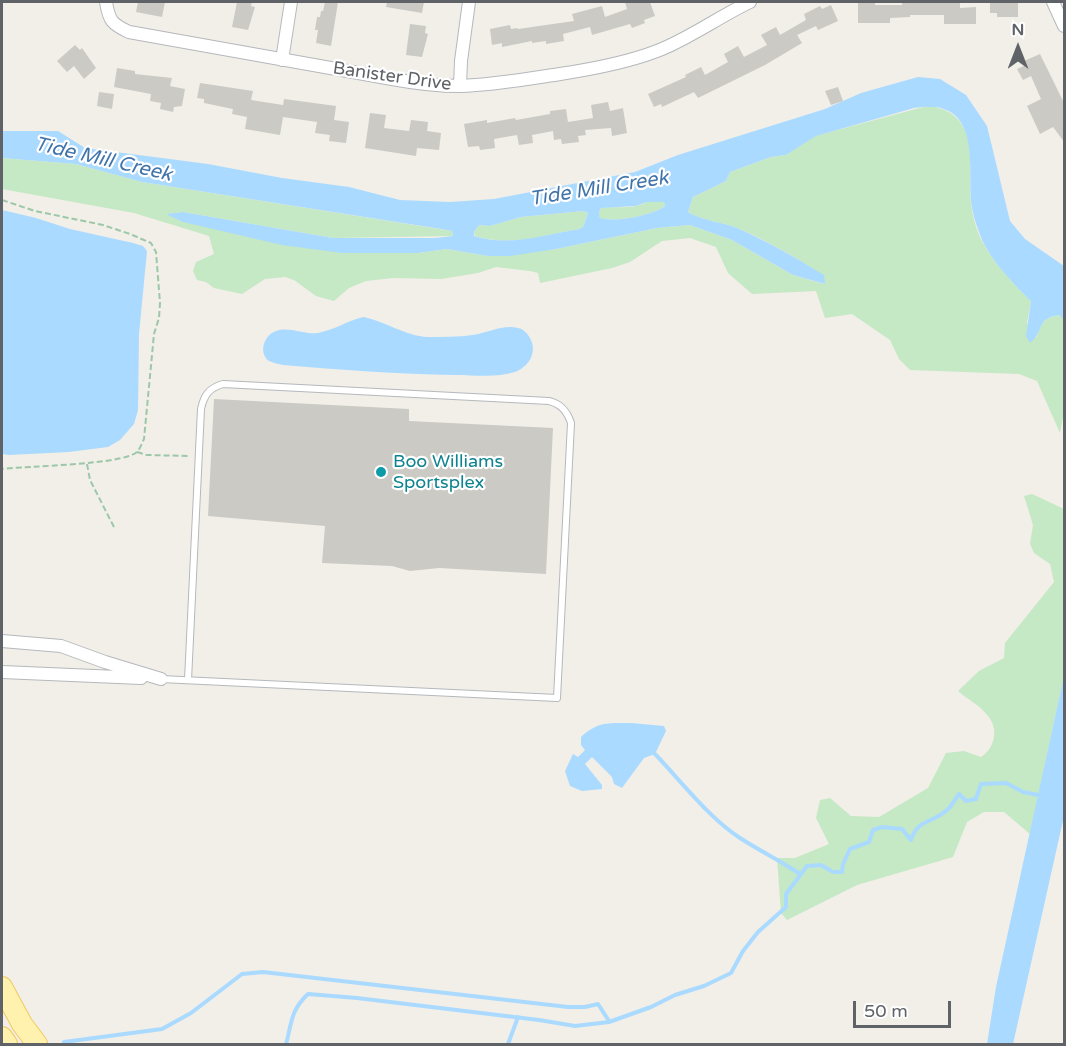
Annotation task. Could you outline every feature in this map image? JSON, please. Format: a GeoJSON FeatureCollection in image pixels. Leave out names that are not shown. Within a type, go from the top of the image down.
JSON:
{"type":"FeatureCollection","features":[{"type":"Feature","properties":{"kind":"main road"},"geometry":{"type":"LineString","coordinates":[[2,987],[22,1024],[37,1044]]}},
{"type":"Feature","properties":{"kind":"main road"},"geometry":{"type":"LineString","coordinates":[[2,1037],[7,1044]]}},
{"type":"Feature","properties":{"kind":"street","name":"Banister Drive"},"geometry":{"type":"LineString","coordinates":[[106,2],[113,25],[129,32],[412,82],[460,86],[602,67],[634,59],[660,51],[745,3]]}},
{"type":"Feature","properties":{"kind":"street"},"geometry":{"type":"LineString","coordinates":[[282,60],[291,2]]}},
{"type":"Feature","properties":{"kind":"street"},"geometry":{"type":"LineString","coordinates":[[460,86],[460,61],[469,2]]}},
{"type":"Feature","properties":{"kind":"street"},"geometry":{"type":"LineString","coordinates":[[1053,2],[1065,26]]}},
{"type":"Feature","properties":{"kind":"street"},"geometry":{"type":"LineString","coordinates":[[2,641],[61,646],[161,679]]}},
{"type":"Feature","properties":{"kind":"street"},"geometry":{"type":"LineString","coordinates":[[2,672],[161,679]]}},
{"type":"Feature","properties":{"kind":"lane"},"geometry":{"type":"LineString","coordinates":[[161,679],[557,698],[571,423],[566,411],[549,401],[223,384],[210,390],[203,399],[188,680]]}},
{"type":"Feature","properties":{"kind":"path"},"geometry":{"type":"LineString","coordinates":[[2,200],[35,211],[103,225],[151,243],[156,252],[160,303],[159,318],[154,334],[144,439],[136,452],[87,464],[2,469]]}},
{"type":"Feature","properties":{"kind":"path"},"geometry":{"type":"LineString","coordinates":[[136,452],[147,455],[199,456]]}},
{"type":"Feature","properties":{"kind":"path"},"geometry":{"type":"LineString","coordinates":[[87,464],[90,480],[115,529]]}},
{"type":"Feature","properties":{"kind":"green space"},"geometry":{"type":"Polygon","coordinates":[[[927,106],[945,110],[957,118],[964,129],[970,157],[971,207],[978,231],[995,261],[1031,301],[1027,323],[1036,338],[1046,320],[1059,315],[1064,320],[1064,412],[1060,433],[1037,381],[1019,374],[910,370],[899,359],[890,340],[852,314],[825,318],[816,291],[752,294],[728,273],[716,247],[690,238],[662,241],[630,262],[612,268],[540,283],[538,273],[496,267],[478,273],[441,279],[393,278],[366,281],[349,288],[334,301],[316,296],[294,280],[285,277],[265,279],[242,294],[214,288],[206,282],[197,280],[193,271],[196,262],[214,254],[209,236],[134,213],[2,189],[2,158],[76,164],[142,182],[452,231],[453,236],[333,238],[183,212],[167,214],[342,253],[418,253],[447,249],[488,256],[556,249],[657,228],[690,225],[732,240],[793,275],[824,284],[823,275],[770,244],[737,228],[700,218],[688,212],[693,197],[726,181],[730,172],[771,157],[786,155],[815,136],[927,106]]]}},
{"type":"Feature","properties":{"kind":"green space"},"geometry":{"type":"Polygon","coordinates":[[[647,202],[664,202],[665,206],[632,218],[613,220],[599,217],[601,208],[630,207],[647,202]]]}},
{"type":"Feature","properties":{"kind":"green space"},"geometry":{"type":"Polygon","coordinates":[[[583,211],[588,213],[583,227],[539,237],[502,241],[475,236],[474,232],[479,225],[490,226],[521,217],[583,211]]]}},
{"type":"Feature","properties":{"kind":"green space"},"geometry":{"type":"Polygon","coordinates":[[[1032,494],[1064,509],[1064,676],[1030,834],[1004,812],[984,812],[967,822],[953,857],[857,885],[787,920],[781,913],[777,858],[795,858],[829,844],[816,818],[820,800],[830,798],[851,816],[879,817],[928,788],[946,753],[964,751],[981,757],[990,749],[994,738],[994,727],[991,721],[982,709],[958,691],[979,671],[1004,658],[1005,643],[1054,582],[1050,564],[1034,553],[1030,544],[1033,525],[1024,496],[1032,494]]]}},
{"type":"Feature","properties":{"kind":"water","name":"Tide Mill Creek"},"geometry":{"type":"Polygon","coordinates":[[[918,77],[940,79],[966,95],[987,126],[1010,221],[1025,239],[1064,266],[1064,320],[1059,315],[1046,319],[1035,339],[1030,343],[1026,336],[1031,301],[1008,278],[994,259],[983,241],[975,220],[971,201],[969,149],[966,134],[960,121],[950,112],[935,107],[914,108],[816,136],[786,155],[771,157],[730,172],[726,181],[693,197],[688,212],[700,218],[737,228],[770,244],[824,275],[825,284],[793,275],[732,240],[690,225],[657,228],[510,256],[488,256],[447,249],[418,253],[342,253],[282,245],[183,222],[166,214],[183,212],[333,238],[453,236],[452,231],[441,229],[142,182],[76,164],[2,158],[2,131],[58,131],[85,148],[208,164],[282,178],[349,187],[400,200],[450,202],[494,199],[635,172],[678,155],[825,109],[861,93],[918,77]],[[647,202],[636,206],[601,208],[599,217],[613,220],[632,218],[665,206],[664,202],[647,202]],[[583,211],[521,217],[490,226],[479,225],[474,236],[513,240],[579,229],[583,227],[588,213],[583,211]]]}},
{"type":"Feature","properties":{"kind":"water"},"geometry":{"type":"Polygon","coordinates":[[[2,210],[70,229],[133,243],[143,246],[147,251],[139,334],[138,410],[134,424],[120,440],[108,447],[69,452],[2,454],[2,210]]]}},
{"type":"Feature","properties":{"kind":"water"},"geometry":{"type":"Polygon","coordinates":[[[363,317],[411,334],[428,337],[467,336],[501,328],[518,328],[526,332],[531,340],[532,355],[524,367],[515,372],[485,376],[391,373],[283,365],[269,361],[264,354],[264,344],[268,336],[276,331],[286,329],[318,333],[363,317]]]}},
{"type":"Feature","properties":{"kind":"water"},"geometry":{"type":"Polygon","coordinates":[[[1064,676],[1064,816],[1013,1044],[987,1044],[996,987],[1064,676]]]}},
{"type":"Feature","properties":{"kind":"water"},"geometry":{"type":"Polygon","coordinates":[[[610,723],[664,726],[666,731],[655,754],[644,758],[622,788],[614,784],[612,777],[592,757],[585,764],[602,785],[602,789],[582,791],[570,786],[565,771],[573,754],[578,757],[585,750],[581,745],[581,737],[598,726],[610,723]]]}},
{"type":"Feature","properties":{"kind":"building"},"geometry":{"type":"Polygon","coordinates":[[[138,2],[165,2],[162,17],[136,12],[138,2]]]}},
{"type":"Feature","properties":{"kind":"building"},"geometry":{"type":"Polygon","coordinates":[[[237,2],[252,2],[251,6],[255,7],[248,30],[232,27],[237,2]]]}},
{"type":"Feature","properties":{"kind":"building"},"geometry":{"type":"Polygon","coordinates":[[[325,2],[338,2],[331,46],[316,43],[317,17],[320,17],[325,2]]]}},
{"type":"Feature","properties":{"kind":"building"},"geometry":{"type":"Polygon","coordinates":[[[387,2],[424,2],[422,13],[386,7],[387,2]]]}},
{"type":"Feature","properties":{"kind":"building"},"geometry":{"type":"Polygon","coordinates":[[[625,2],[650,2],[655,16],[632,28],[630,24],[592,35],[590,27],[563,34],[564,41],[546,44],[546,41],[532,43],[532,41],[502,47],[502,43],[492,45],[490,29],[510,25],[511,29],[518,29],[574,21],[572,14],[602,6],[605,17],[627,9],[625,2]]]}},
{"type":"Feature","properties":{"kind":"building"},"geometry":{"type":"Polygon","coordinates":[[[858,2],[875,2],[875,5],[902,5],[902,2],[960,2],[960,8],[976,7],[976,24],[944,24],[944,15],[910,15],[910,17],[890,18],[890,23],[858,23],[858,2]]]}},
{"type":"Feature","properties":{"kind":"building"},"geometry":{"type":"Polygon","coordinates":[[[990,2],[1018,2],[1018,17],[997,17],[997,13],[990,13],[990,2]]]}},
{"type":"Feature","properties":{"kind":"building"},"geometry":{"type":"Polygon","coordinates":[[[831,5],[838,21],[818,30],[816,26],[797,35],[802,43],[765,65],[698,98],[694,92],[662,107],[661,104],[654,107],[648,94],[686,77],[685,75],[701,67],[705,75],[728,62],[724,54],[738,46],[744,57],[767,45],[761,35],[776,27],[780,35],[806,20],[804,14],[820,6],[822,9],[831,5]]]}},
{"type":"Feature","properties":{"kind":"building"},"geometry":{"type":"Polygon","coordinates":[[[410,24],[426,26],[425,33],[428,34],[422,57],[406,55],[410,24]]]}},
{"type":"Feature","properties":{"kind":"building"},"geometry":{"type":"Polygon","coordinates":[[[75,45],[80,50],[82,48],[96,68],[84,79],[74,66],[67,72],[57,61],[75,45]]]}},
{"type":"Feature","properties":{"kind":"building"},"geometry":{"type":"Polygon","coordinates":[[[1040,54],[1065,105],[1065,143],[1053,127],[1040,134],[1027,106],[1041,99],[1031,76],[1023,80],[1017,69],[1026,65],[1024,61],[1040,54]]]}},
{"type":"Feature","properties":{"kind":"building"},"geometry":{"type":"Polygon","coordinates":[[[117,68],[135,71],[135,74],[172,78],[170,86],[185,89],[182,106],[174,107],[173,112],[160,109],[161,103],[150,101],[151,94],[114,87],[117,68]]]}},
{"type":"Feature","properties":{"kind":"building"},"geometry":{"type":"Polygon","coordinates":[[[200,83],[253,91],[251,100],[283,105],[284,99],[336,106],[334,120],[349,122],[346,143],[329,141],[330,135],[315,133],[317,122],[283,117],[280,135],[245,129],[247,117],[232,114],[233,109],[204,103],[204,99],[197,98],[200,83]]]}},
{"type":"Feature","properties":{"kind":"building"},"geometry":{"type":"Polygon","coordinates":[[[838,87],[843,101],[831,105],[825,91],[838,87]]]}},
{"type":"Feature","properties":{"kind":"building"},"geometry":{"type":"Polygon","coordinates":[[[99,92],[114,94],[112,109],[97,106],[99,92]]]}},
{"type":"Feature","properties":{"kind":"building"},"geometry":{"type":"Polygon","coordinates":[[[608,102],[610,111],[623,108],[627,133],[612,136],[611,128],[585,130],[586,135],[578,136],[579,142],[562,144],[561,139],[554,140],[553,131],[532,135],[533,143],[519,145],[517,135],[494,139],[495,148],[480,150],[479,146],[468,147],[464,124],[487,120],[487,123],[515,118],[516,120],[566,109],[568,122],[593,118],[591,105],[608,102]]]}},
{"type":"Feature","properties":{"kind":"building"},"geometry":{"type":"Polygon","coordinates":[[[370,113],[386,115],[384,128],[409,131],[411,120],[428,122],[427,131],[441,133],[439,150],[417,148],[416,156],[365,148],[370,113]]]}},
{"type":"Feature","properties":{"kind":"building","name":"Boo Williams Sportsplex"},"geometry":{"type":"Polygon","coordinates":[[[214,399],[409,409],[409,421],[553,428],[546,574],[439,568],[410,571],[392,566],[322,563],[325,526],[208,516],[214,399]]]}},
{"type":"Feature","properties":{"kind":"waterway"},"geometry":{"type":"LineString","coordinates":[[655,754],[706,810],[729,830],[800,874]]}},
{"type":"Feature","properties":{"kind":"waterway"},"geometry":{"type":"LineString","coordinates":[[286,1044],[295,1012],[308,994],[357,998],[575,1026],[609,1022],[651,1007],[675,995],[704,986],[731,973],[743,951],[758,932],[786,907],[786,894],[807,866],[821,865],[833,872],[842,872],[850,849],[869,842],[873,830],[882,827],[902,829],[911,840],[917,828],[947,810],[959,794],[966,801],[976,799],[981,784],[1006,783],[1023,792],[1043,796]]}},
{"type":"Feature","properties":{"kind":"waterway"},"geometry":{"type":"LineString","coordinates":[[64,1042],[162,1029],[191,1013],[242,974],[263,972],[568,1007],[598,1004],[609,1021]]}},
{"type":"Feature","properties":{"kind":"waterway"},"geometry":{"type":"LineString","coordinates":[[508,1044],[518,1017]]}},
{"type":"Feature","properties":{"kind":"place","name":"Boo Williams Sportsplex"},"geometry":{"type":"Point","coordinates":[381,472]}}]}
